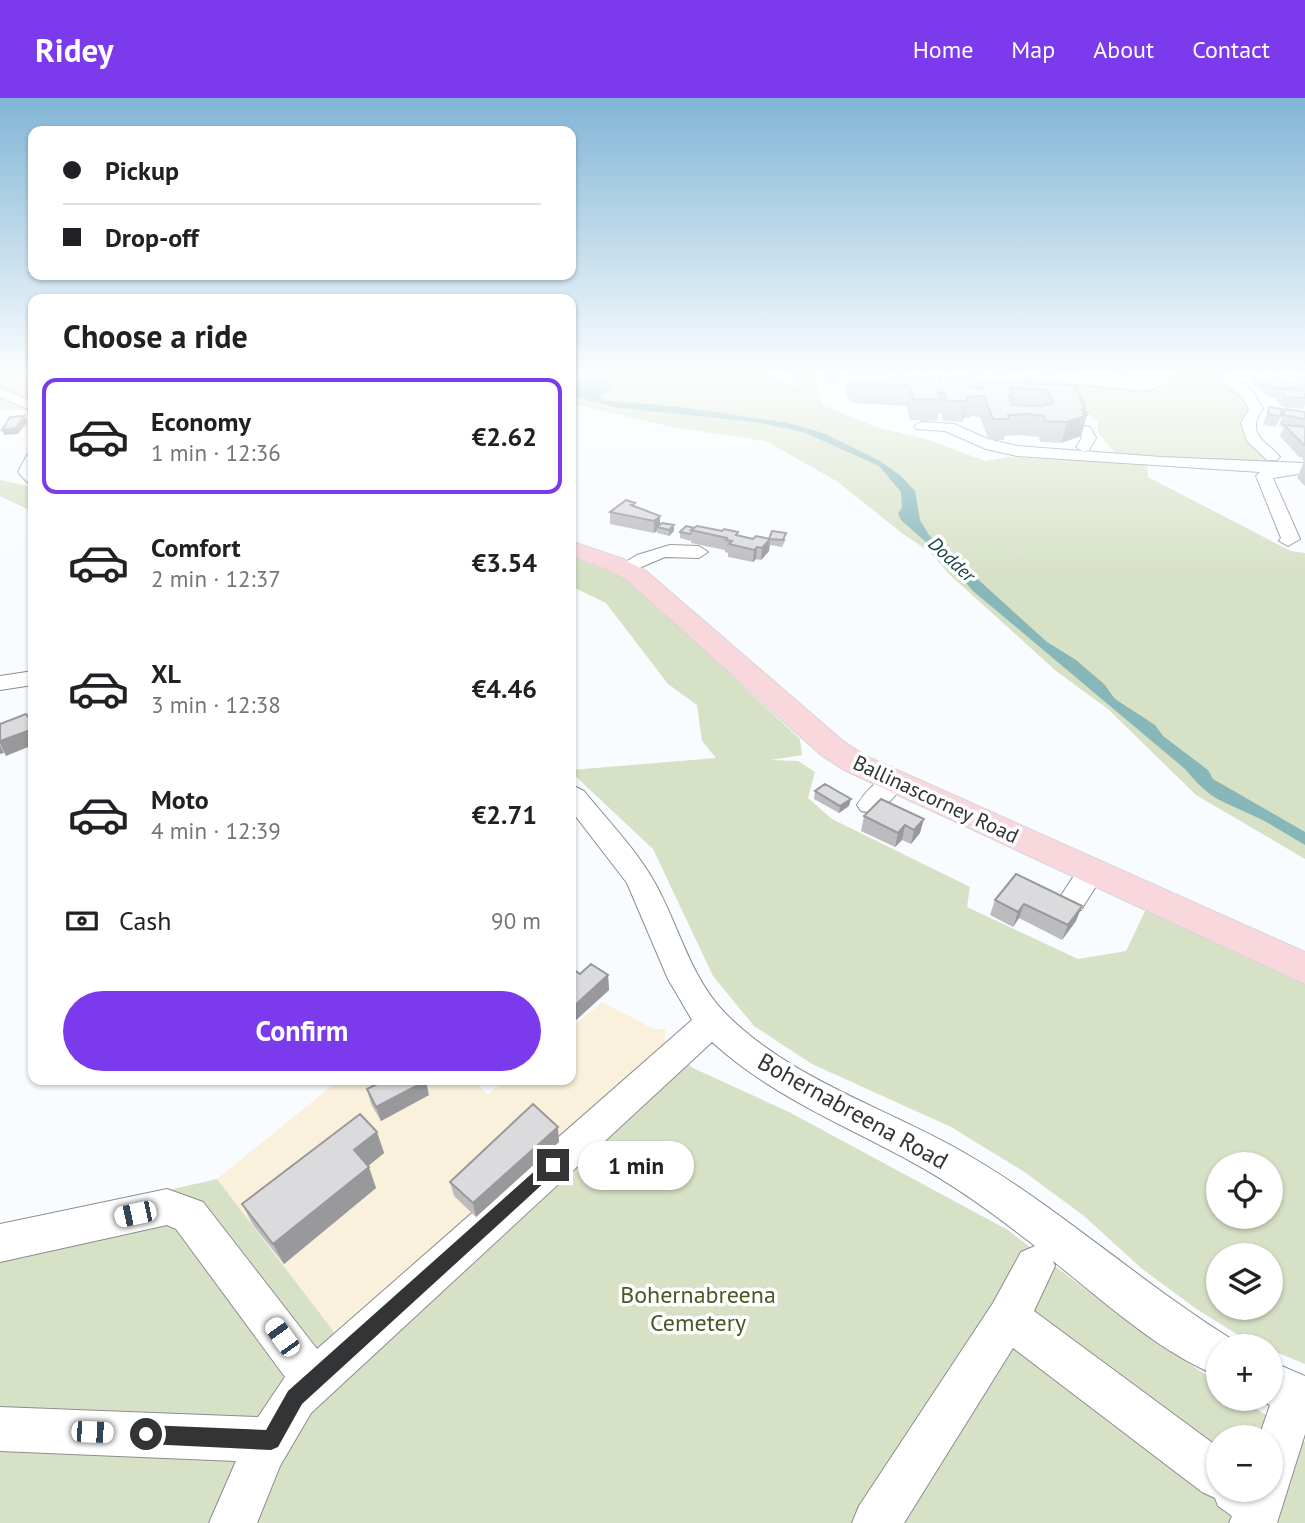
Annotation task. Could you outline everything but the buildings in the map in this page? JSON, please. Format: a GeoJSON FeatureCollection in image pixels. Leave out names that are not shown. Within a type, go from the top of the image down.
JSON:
{"type":"FeatureCollection","features":[{"type":"Feature","properties":{"kind":"main road","name":"Ballinascorney Road"},"geometry":{"type":"LineString","coordinates":[[576,550],[620,566],[882,793],[1091,872],[1305,969]]}},
{"type":"Feature","properties":{"kind":"street"},"geometry":{"type":"LineString","coordinates":[[972,440],[1001,448],[1082,452]]}},
{"type":"Feature","properties":{"kind":"street"},"geometry":{"type":"LineString","coordinates":[[1082,452],[1089,440]]}},
{"type":"Feature","properties":{"kind":"street"},"geometry":{"type":"LineString","coordinates":[[1254,440],[1272,457]]}},
{"type":"Feature","properties":{"kind":"street"},"geometry":{"type":"LineString","coordinates":[[1040,444],[1142,463],[1305,468]]}},
{"type":"Feature","properties":{"kind":"street"},"geometry":{"type":"LineString","coordinates":[[1288,541],[1291,539],[1265,474],[1305,474]]}},
{"type":"Feature","properties":{"kind":"street"},"geometry":{"type":"LineString","coordinates":[[620,566],[649,545]]}},
{"type":"Feature","properties":{"kind":"street"},"geometry":{"type":"LineString","coordinates":[[620,566],[661,550],[674,548],[699,552]]}},
{"type":"Feature","properties":{"kind":"street"},"geometry":{"type":"LineString","coordinates":[[0,683],[28,679]]}},
{"type":"Feature","properties":{"kind":"street","name":"Bohernabreena Road"},"geometry":{"type":"LineString","coordinates":[[576,799],[629,863],[646,893],[690,990],[712,1022],[740,1048],[776,1072],[953,1166],[1004,1200],[1154,1315],[1206,1348]]}},
{"type":"Feature","properties":{"kind":"street"},"geometry":{"type":"LineString","coordinates":[[1071,903],[1091,872]]}},
{"type":"Feature","properties":{"kind":"street"},"geometry":{"type":"LineString","coordinates":[[233,1523],[271,1440],[295,1397],[712,1022]]}},
{"type":"Feature","properties":{"kind":"street"},"geometry":{"type":"LineString","coordinates":[[1,1245],[167,1207],[189,1215],[314,1380]]}},
{"type":"Feature","properties":{"kind":"street"},"geometry":{"type":"LineString","coordinates":[[876,1523],[1009,1318],[1035,1266]]}},
{"type":"Feature","properties":{"kind":"street"},"geometry":{"type":"LineString","coordinates":[[1009,1318],[1206,1467]]}},
{"type":"Feature","properties":{"kind":"street"},"geometry":{"type":"LineString","coordinates":[[1279,1425],[1290,1393]]}},
{"type":"Feature","properties":{"kind":"street"},"geometry":{"type":"LineString","coordinates":[[0,1429],[271,1440]]}},
{"type":"Feature","properties":{"kind":"shaded area"},"geometry":{"type":"Polygon","coordinates":[[[602,1002],[654,1029],[665,1029],[665,1045],[341,1341],[217,1179],[333,1085],[477,1085],[488,1094],[500,1085],[576,1085],[576,1024],[602,1002]]]}},
{"type":"Feature","properties":{"kind":"green space"},"geometry":{"type":"Polygon","coordinates":[[[756,440],[927,440],[985,461],[1008,457],[1066,460],[1067,456],[1147,465],[1148,477],[1291,551],[1305,553],[1305,859],[1196,795],[1108,709],[1056,671],[949,574],[930,552],[838,482],[766,441],[756,440]]]}},
{"type":"Feature","properties":{"kind":"green space"},"geometry":{"type":"Polygon","coordinates":[[[1104,440],[1246,440],[1258,451],[1285,466],[1121,455],[1114,452],[1104,440]]]}},
{"type":"Feature","properties":{"kind":"green space"},"geometry":{"type":"Polygon","coordinates":[[[0,480],[28,486],[28,511],[27,509],[0,496],[0,480]]]}},
{"type":"Feature","properties":{"kind":"green space"},"geometry":{"type":"Polygon","coordinates":[[[576,558],[625,577],[800,739],[802,755],[771,760],[798,761],[815,772],[808,798],[832,819],[970,887],[967,907],[1078,959],[1126,951],[1146,909],[1305,982],[1305,1364],[1283,1355],[1283,1334],[1236,1334],[1214,1320],[1283,1320],[1283,1243],[1206,1243],[1206,1315],[1141,1268],[1084,1216],[1023,1171],[951,1127],[812,1064],[754,1026],[713,976],[653,849],[576,777],[576,770],[716,758],[702,741],[697,705],[668,684],[606,603],[576,588],[576,558]]]}},
{"type":"Feature","properties":{"kind":"green space","name":"Bohernabreena Cemetery"},"geometry":{"type":"Polygon","coordinates":[[[665,1045],[693,1068],[789,1112],[1008,1230],[1128,1322],[1206,1375],[1206,1411],[1260,1411],[1280,1425],[1206,1425],[1206,1502],[1283,1502],[1283,1427],[1305,1442],[1305,1523],[0,1523],[0,1228],[217,1179],[341,1341],[665,1045]]]}},
{"type":"Feature","properties":{"kind":"water","name":"Dodder"},"geometry":{"type":"Polygon","coordinates":[[[820,440],[836,440],[880,461],[901,476],[915,491],[920,520],[929,535],[1047,642],[1076,660],[1104,684],[1115,699],[1155,725],[1163,736],[1208,770],[1213,779],[1305,832],[1305,845],[1209,793],[1185,769],[973,591],[946,560],[901,520],[898,513],[902,508],[901,492],[879,466],[820,440]]]}},
{"type":"Feature","properties":{"kind":"route"},"geometry":{"type":"LineString","coordinates":[[146,1434],[271,1440],[295,1397],[553,1165]]}}]}
